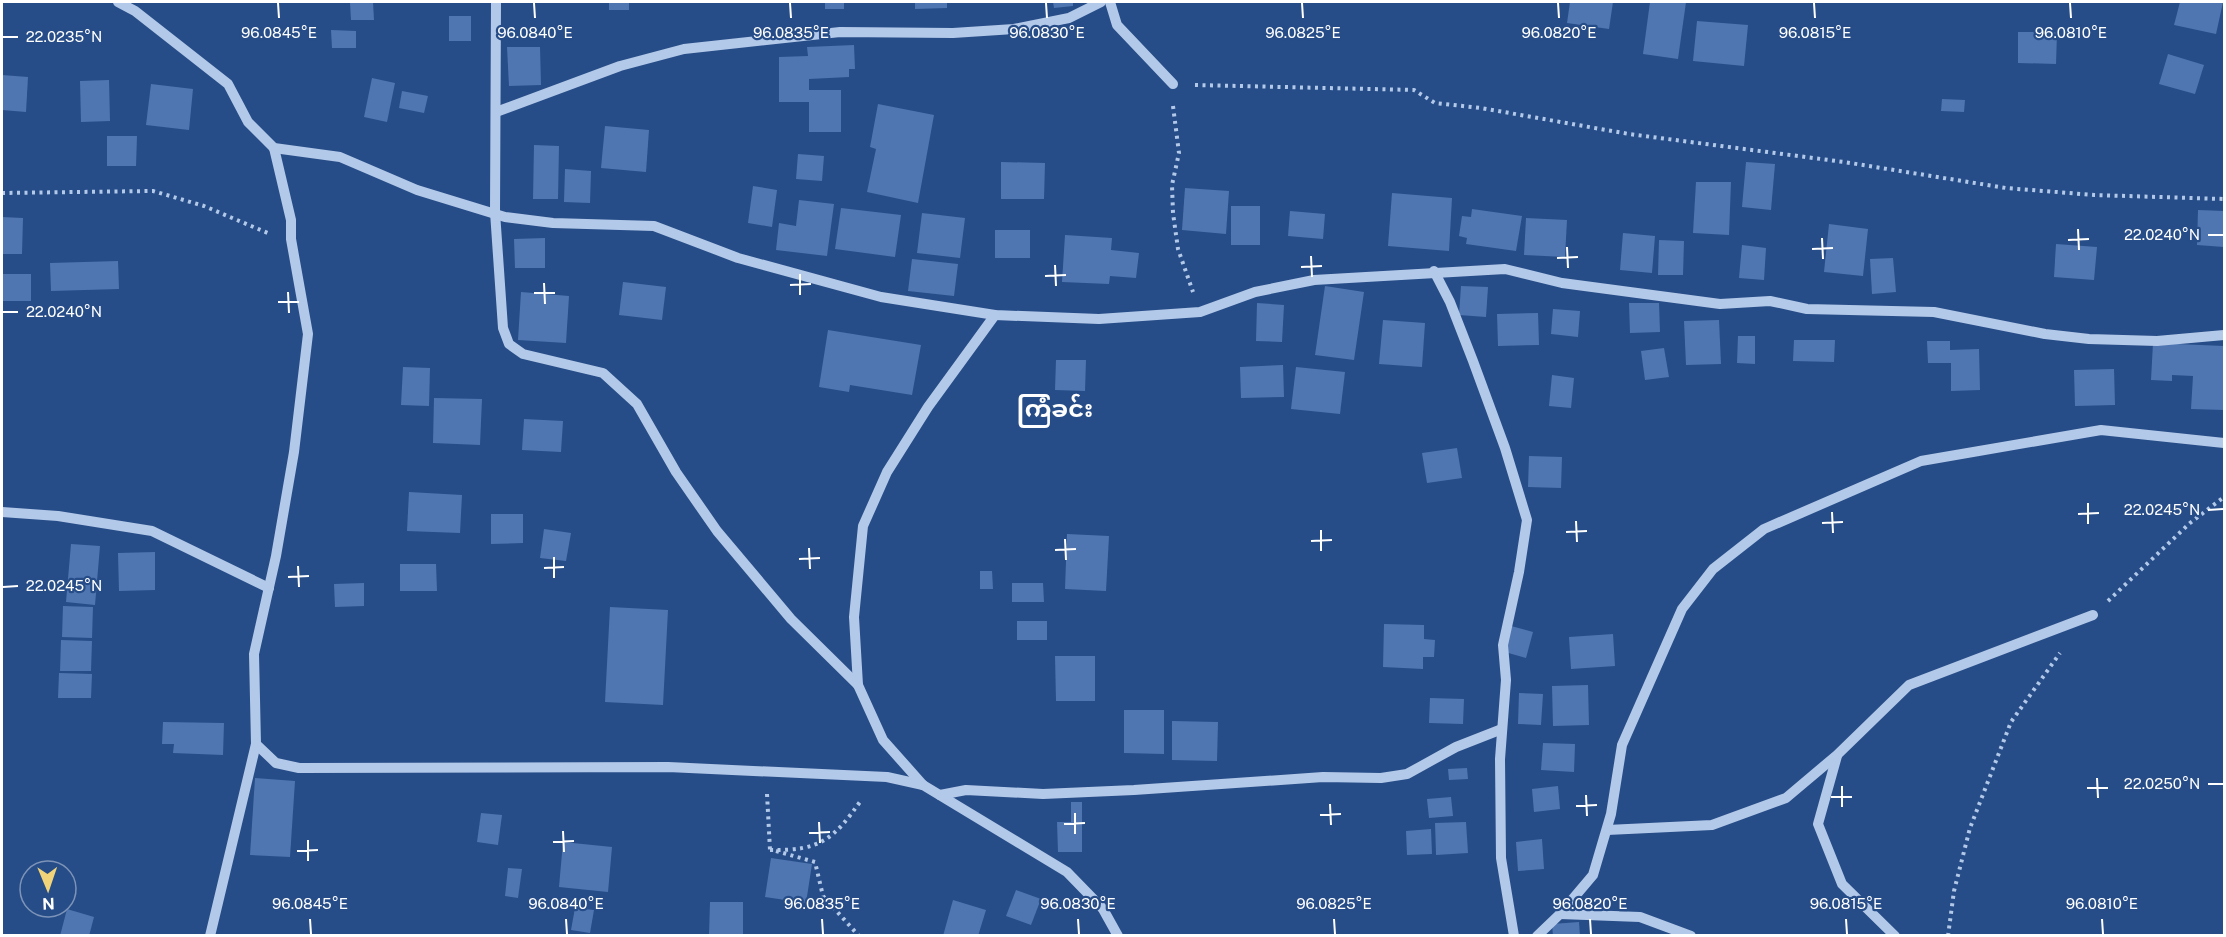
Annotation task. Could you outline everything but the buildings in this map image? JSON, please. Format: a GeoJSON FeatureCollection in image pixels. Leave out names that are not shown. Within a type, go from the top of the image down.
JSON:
{"type":"FeatureCollection","features":[{"type":"Feature","properties":{"kind":"street"},"geometry":{"type":"LineString","coordinates":[[118,2],[135,11],[228,84],[248,122],[274,148],[291,220],[291,239],[308,334],[294,452],[269,588],[254,654],[255,744],[210,936]]}},
{"type":"Feature","properties":{"kind":"street"},"geometry":{"type":"LineString","coordinates":[[495,2],[495,213],[503,327],[509,344],[524,354],[603,374],[637,404],[676,472],[717,531],[791,620],[858,685]]}},
{"type":"Feature","properties":{"kind":"street"},"geometry":{"type":"LineString","coordinates":[[496,112],[620,66],[684,49],[840,32],[953,33],[1014,29],[1069,18],[1101,2]]}},
{"type":"Feature","properties":{"kind":"street"},"geometry":{"type":"LineString","coordinates":[[1110,2],[1117,25],[1173,84]]}},
{"type":"Feature","properties":{"kind":"street"},"geometry":{"type":"LineString","coordinates":[[274,148],[340,158],[417,190],[505,217],[553,223],[654,226],[738,258],[808,279],[881,297],[995,315],[1099,319],[1200,312],[1254,292],[1314,280],[1434,271],[1504,269],[1562,283],[1720,304],[1770,301],[1806,309],[1934,312],[2045,334],[2089,339],[2157,341],[2224,335]]}},
{"type":"Feature","properties":{"kind":"street"},"geometry":{"type":"LineString","coordinates":[[1434,271],[1450,302],[1473,361],[1505,448],[1527,520],[1519,572],[1503,645],[1506,680],[1500,759],[1501,858],[1514,936]]}},
{"type":"Feature","properties":{"kind":"street"},"geometry":{"type":"LineString","coordinates":[[995,315],[928,407],[886,472],[863,526],[854,617],[858,685],[883,740],[923,785],[1067,872],[1103,909],[1119,936]]}},
{"type":"Feature","properties":{"kind":"street"},"geometry":{"type":"LineString","coordinates":[[1537,936],[1560,914],[1593,875],[1607,830],[1622,745],[1682,609],[1713,569],[1764,530],[1921,461],[2101,430],[2224,443]]}},
{"type":"Feature","properties":{"kind":"street"},"geometry":{"type":"LineString","coordinates":[[2,512],[58,516],[152,531],[269,588]]}},
{"type":"Feature","properties":{"kind":"street"},"geometry":{"type":"LineString","coordinates":[[1607,830],[1712,825],[1786,798],[1838,755],[1909,685],[2093,615]]}},
{"type":"Feature","properties":{"kind":"street"},"geometry":{"type":"LineString","coordinates":[[940,795],[966,790],[1043,794],[1323,777],[1381,778],[1407,774],[1456,747],[1502,729]]}},
{"type":"Feature","properties":{"kind":"street"},"geometry":{"type":"LineString","coordinates":[[255,744],[276,763],[299,768],[668,766],[887,777],[923,785]]}},
{"type":"Feature","properties":{"kind":"street"},"geometry":{"type":"LineString","coordinates":[[1838,755],[1818,824],[1842,884],[1895,936]]}},
{"type":"Feature","properties":{"kind":"street"},"geometry":{"type":"LineString","coordinates":[[1560,914],[1640,916],[1691,936]]}},
{"type":"Feature","properties":{"kind":"path"},"geometry":{"type":"LineString","coordinates":[[1200,312],[1177,240],[1172,185],[1179,153],[1173,84],[1414,90],[1435,103],[1491,110],[1629,134],[1844,162],[2006,188],[2094,195],[2224,199]]}},
{"type":"Feature","properties":{"kind":"path"},"geometry":{"type":"LineString","coordinates":[[2,193],[153,191],[204,206],[260,231],[291,239]]}},
{"type":"Feature","properties":{"kind":"path"},"geometry":{"type":"LineString","coordinates":[[2093,615],[2190,523],[2224,497]]}},
{"type":"Feature","properties":{"kind":"path"},"geometry":{"type":"LineString","coordinates":[[1948,936],[1954,891],[1970,828],[2011,722],[2066,646]]}},
{"type":"Feature","properties":{"kind":"path"},"geometry":{"type":"LineString","coordinates":[[766,771],[770,850]]}},
{"type":"Feature","properties":{"kind":"path"},"geometry":{"type":"LineString","coordinates":[[770,850],[798,850],[832,837],[867,793],[887,777]]}},
{"type":"Feature","properties":{"kind":"path"},"geometry":{"type":"LineString","coordinates":[[770,850],[815,862],[823,896],[859,936]]}},
{"type":"Feature","properties":{"kind":"district","name":"ကြံခင်း"},"geometry":{"type":"Point","coordinates":[1055,408]}}]}
